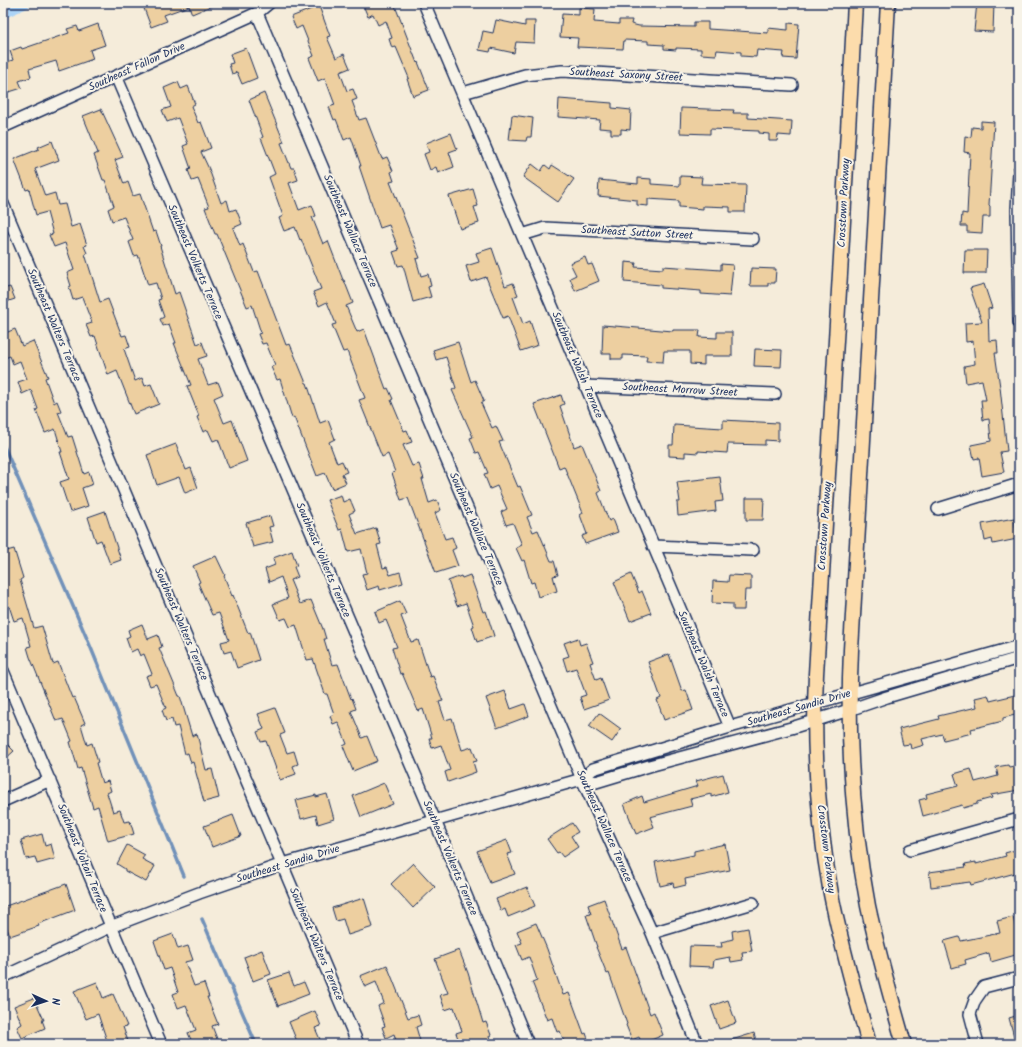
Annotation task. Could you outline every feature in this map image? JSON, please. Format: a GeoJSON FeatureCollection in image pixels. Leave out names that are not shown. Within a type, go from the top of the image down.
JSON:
{"type":"FeatureCollection","features":[{"type":"Feature","properties":{"kind":"main road","name":"Crosstown Parkway"},"geometry":{"type":"LineString","coordinates":[[855,3],[814,721],[821,825],[831,893],[852,984],[869,1044]]}},
{"type":"Feature","properties":{"kind":"main road"},"geometry":{"type":"LineString","coordinates":[[888,3],[849,710],[851,780],[854,814],[863,876],[884,972],[904,1044]]}},
{"type":"Feature","properties":{"kind":"street","name":"Southeast Fallon Drive"},"geometry":{"type":"LineString","coordinates":[[3,127],[257,13],[269,3]]}},
{"type":"Feature","properties":{"kind":"street","name":"Southeast Walsh Terrace"},"geometry":{"type":"LineString","coordinates":[[424,3],[730,727]]}},
{"type":"Feature","properties":{"kind":"street","name":"Southeast Wallace Terrace"},"geometry":{"type":"LineString","coordinates":[[257,13],[582,779],[652,933],[697,1044]]}},
{"type":"Feature","properties":{"kind":"street","name":"Southeast Saxony Street"},"geometry":{"type":"LineString","coordinates":[[463,93],[525,76],[562,71],[792,85]]}},
{"type":"Feature","properties":{"kind":"street","name":"Southeast Volkerts Terrace"},"geometry":{"type":"LineString","coordinates":[[116,76],[435,821],[528,1044]]}},
{"type":"Feature","properties":{"kind":"street"},"geometry":{"type":"LineString","coordinates":[[1019,171],[1017,210],[1019,323]]}},
{"type":"Feature","properties":{"kind":"street","name":"Southeast Walters Terrace"},"geometry":{"type":"LineString","coordinates":[[3,204],[358,1044]]}},
{"type":"Feature","properties":{"kind":"street","name":"Southeast Sutton Street"},"geometry":{"type":"LineString","coordinates":[[522,234],[545,228],[753,239]]}},
{"type":"Feature","properties":{"kind":"street","name":"Southeast Morrow Street"},"geometry":{"type":"LineString","coordinates":[[585,386],[775,394]]}},
{"type":"Feature","properties":{"kind":"street"},"geometry":{"type":"LineString","coordinates":[[938,509],[1019,484]]}},
{"type":"Feature","properties":{"kind":"street"},"geometry":{"type":"LineString","coordinates":[[653,546],[753,550]]}},
{"type":"Feature","properties":{"kind":"street","name":"Southeast Sandia Drive"},"geometry":{"type":"LineString","coordinates":[[3,977],[110,927],[199,893],[283,864],[582,779],[593,769],[730,727],[1019,646]]}},
{"type":"Feature","properties":{"kind":"street","name":"Southeast Sandia Drive"},"geometry":{"type":"LineString","coordinates":[[582,779],[596,782],[814,721],[887,697],[1019,658]]}},
{"type":"Feature","properties":{"kind":"street","name":"Southeast Voltair Terrace"},"geometry":{"type":"LineString","coordinates":[[3,671],[50,780],[110,927],[161,1044]]}},
{"type":"Feature","properties":{"kind":"street"},"geometry":{"type":"LineString","coordinates":[[3,801],[50,780]]}},
{"type":"Feature","properties":{"kind":"street"},"geometry":{"type":"LineString","coordinates":[[910,850],[1019,819]]}},
{"type":"Feature","properties":{"kind":"street"},"geometry":{"type":"LineString","coordinates":[[652,933],[753,903]]}},
{"type":"Feature","properties":{"kind":"street"},"geometry":{"type":"LineString","coordinates":[[978,1044],[970,1014],[975,1000],[984,987],[1019,978]]}},
{"type":"Feature","properties":{"kind":"building"},"geometry":{"type":"Polygon","coordinates":[[[142,3],[218,3],[192,14],[189,6],[164,15],[167,21],[151,27],[142,3]]]}},
{"type":"Feature","properties":{"kind":"building"},"geometry":{"type":"Polygon","coordinates":[[[368,3],[394,3],[429,90],[413,96],[407,79],[409,78],[396,47],[392,48],[389,39],[392,38],[386,21],[378,25],[373,14],[368,17],[363,5],[368,3]]]}},
{"type":"Feature","properties":{"kind":"building"},"geometry":{"type":"Polygon","coordinates":[[[977,3],[994,3],[993,32],[974,31],[977,3]]]}},
{"type":"Feature","properties":{"kind":"building"},"geometry":{"type":"Polygon","coordinates":[[[319,6],[330,36],[327,37],[336,58],[344,54],[350,68],[340,72],[347,91],[353,89],[357,99],[352,101],[359,120],[366,118],[382,159],[387,157],[393,171],[391,172],[394,181],[390,182],[420,258],[416,259],[421,276],[428,274],[431,286],[428,287],[431,297],[413,302],[403,265],[398,266],[393,252],[399,250],[389,225],[380,228],[351,137],[344,140],[336,119],[334,120],[329,107],[335,105],[325,78],[318,81],[309,58],[314,56],[302,26],[296,29],[291,17],[319,6]]]}},
{"type":"Feature","properties":{"kind":"building"},"geometry":{"type":"Polygon","coordinates":[[[579,8],[595,9],[594,22],[619,24],[619,20],[632,20],[631,24],[639,26],[694,27],[694,22],[708,22],[708,29],[768,33],[768,28],[788,30],[788,23],[799,24],[796,59],[783,58],[784,52],[757,50],[756,57],[741,56],[741,52],[717,50],[716,55],[701,54],[701,49],[664,49],[664,45],[648,44],[648,41],[624,40],[623,49],[577,47],[578,38],[560,37],[562,14],[579,15],[579,8]]]}},
{"type":"Feature","properties":{"kind":"building"},"geometry":{"type":"Polygon","coordinates":[[[496,20],[525,26],[525,21],[535,21],[534,43],[516,42],[514,53],[491,48],[490,52],[479,50],[483,31],[493,33],[496,20]]]}},
{"type":"Feature","properties":{"kind":"building"},"geometry":{"type":"Polygon","coordinates":[[[98,24],[105,45],[90,50],[93,59],[59,71],[56,61],[29,69],[31,77],[19,81],[22,88],[6,93],[3,84],[3,63],[13,60],[10,51],[21,47],[22,49],[69,33],[67,29],[77,26],[79,31],[98,24]]]}},
{"type":"Feature","properties":{"kind":"building"},"geometry":{"type":"Polygon","coordinates":[[[246,48],[257,78],[242,84],[237,72],[232,74],[229,64],[233,63],[230,54],[246,48]]]}},
{"type":"Feature","properties":{"kind":"building"},"geometry":{"type":"Polygon","coordinates":[[[178,82],[181,89],[188,86],[195,104],[191,106],[198,123],[201,122],[211,148],[201,152],[209,169],[221,203],[227,200],[230,211],[236,209],[242,224],[233,228],[240,246],[243,244],[254,272],[258,271],[286,345],[290,344],[307,383],[320,423],[328,420],[335,439],[329,442],[337,463],[342,461],[347,472],[342,474],[346,483],[332,489],[325,473],[317,476],[294,417],[292,418],[280,379],[277,380],[271,367],[275,365],[266,343],[262,344],[258,334],[261,333],[252,305],[247,307],[217,234],[215,234],[205,208],[209,207],[198,179],[192,181],[188,170],[191,169],[183,146],[188,144],[178,118],[167,122],[162,110],[171,107],[164,88],[178,82]]]}},
{"type":"Feature","properties":{"kind":"building"},"geometry":{"type":"Polygon","coordinates":[[[264,93],[284,142],[281,143],[291,168],[294,168],[298,180],[289,183],[299,210],[312,205],[316,216],[312,217],[323,244],[328,241],[353,303],[346,306],[357,332],[364,329],[386,389],[388,388],[393,399],[391,400],[404,431],[407,430],[412,442],[403,445],[412,466],[419,464],[429,503],[437,500],[441,510],[435,513],[445,539],[452,537],[456,548],[452,550],[458,566],[436,573],[408,498],[401,500],[392,473],[395,472],[388,454],[382,457],[359,400],[365,398],[347,351],[343,352],[332,325],[336,324],[327,302],[319,306],[313,292],[321,289],[301,239],[300,240],[295,227],[284,231],[279,218],[283,216],[269,177],[275,174],[261,138],[263,137],[249,100],[264,93]]]}},
{"type":"Feature","properties":{"kind":"building"},"geometry":{"type":"Polygon","coordinates":[[[559,99],[612,103],[612,108],[631,110],[630,130],[621,129],[621,134],[611,134],[611,129],[599,128],[600,120],[558,117],[559,99]]]}},
{"type":"Feature","properties":{"kind":"building"},"geometry":{"type":"Polygon","coordinates":[[[681,108],[734,110],[733,113],[748,113],[748,118],[792,121],[791,136],[778,135],[777,141],[769,141],[769,134],[759,133],[759,131],[710,129],[710,134],[680,133],[681,108]]]}},
{"type":"Feature","properties":{"kind":"building"},"geometry":{"type":"Polygon","coordinates":[[[101,109],[123,157],[115,160],[124,184],[128,182],[133,196],[140,194],[153,232],[156,231],[175,294],[179,292],[197,344],[202,342],[207,356],[198,359],[208,385],[218,382],[223,394],[214,398],[224,423],[232,420],[247,461],[229,468],[218,439],[213,441],[208,430],[203,432],[197,417],[199,416],[187,386],[191,385],[174,343],[176,343],[169,324],[163,326],[160,319],[164,317],[158,300],[161,299],[156,283],[148,285],[138,255],[134,256],[129,242],[133,240],[124,217],[112,221],[108,209],[114,206],[94,155],[98,153],[83,116],[101,109]]]}},
{"type":"Feature","properties":{"kind":"building"},"geometry":{"type":"Polygon","coordinates":[[[512,115],[533,118],[531,137],[527,137],[526,141],[509,140],[512,115]]]}},
{"type":"Feature","properties":{"kind":"building"},"geometry":{"type":"Polygon","coordinates":[[[981,121],[994,122],[989,205],[990,217],[983,217],[982,233],[967,232],[967,226],[961,226],[962,213],[967,214],[970,153],[964,152],[965,136],[971,137],[972,127],[981,128],[981,121]]]}},
{"type":"Feature","properties":{"kind":"building"},"geometry":{"type":"Polygon","coordinates":[[[451,133],[457,149],[449,152],[454,167],[438,173],[436,167],[430,170],[424,154],[429,152],[426,143],[451,133]]]}},
{"type":"Feature","properties":{"kind":"building"},"geometry":{"type":"Polygon","coordinates":[[[52,141],[59,160],[35,169],[45,196],[55,193],[58,205],[65,204],[71,227],[80,224],[87,245],[84,246],[87,253],[85,254],[100,302],[108,299],[122,336],[126,335],[130,347],[124,349],[135,381],[142,378],[145,386],[151,384],[159,404],[134,414],[117,371],[108,375],[95,336],[91,337],[86,325],[92,323],[82,297],[73,300],[67,273],[74,270],[65,243],[54,247],[49,235],[53,234],[47,212],[36,215],[29,189],[26,190],[14,159],[39,149],[38,147],[52,141]]]}},
{"type":"Feature","properties":{"kind":"building"},"geometry":{"type":"Polygon","coordinates":[[[532,164],[541,171],[545,165],[550,169],[552,165],[574,179],[558,202],[523,177],[532,164]]]}},
{"type":"Feature","properties":{"kind":"building"},"geometry":{"type":"Polygon","coordinates":[[[680,176],[702,177],[701,184],[746,185],[745,212],[730,212],[730,207],[703,206],[703,209],[679,207],[679,201],[648,199],[648,206],[637,205],[637,200],[598,196],[599,180],[638,184],[638,178],[651,179],[651,184],[680,186],[680,176]]]}},
{"type":"Feature","properties":{"kind":"building"},"geometry":{"type":"Polygon","coordinates":[[[473,189],[478,206],[474,207],[479,223],[460,229],[449,196],[473,189]]]}},
{"type":"Feature","properties":{"kind":"building"},"geometry":{"type":"Polygon","coordinates":[[[492,248],[505,286],[513,283],[518,295],[513,297],[523,324],[530,321],[538,345],[521,351],[508,316],[503,318],[486,277],[471,282],[466,266],[479,262],[476,253],[492,248]]]}},
{"type":"Feature","properties":{"kind":"building"},"geometry":{"type":"Polygon","coordinates":[[[965,250],[987,250],[986,273],[964,273],[965,250]]]}},
{"type":"Feature","properties":{"kind":"building"},"geometry":{"type":"Polygon","coordinates":[[[585,257],[588,265],[592,264],[599,281],[575,291],[570,278],[576,275],[570,263],[585,257]]]}},
{"type":"Feature","properties":{"kind":"building"},"geometry":{"type":"Polygon","coordinates":[[[625,262],[636,263],[635,267],[663,269],[663,266],[721,270],[721,264],[733,265],[730,296],[701,294],[701,291],[661,288],[661,285],[624,282],[625,262]]]}},
{"type":"Feature","properties":{"kind":"building"},"geometry":{"type":"Polygon","coordinates":[[[751,268],[776,269],[775,283],[768,283],[768,286],[750,286],[751,268]]]}},
{"type":"Feature","properties":{"kind":"building"},"geometry":{"type":"Polygon","coordinates":[[[984,284],[992,308],[988,309],[989,341],[997,340],[998,353],[995,353],[1007,451],[1000,452],[1004,472],[982,476],[979,458],[974,459],[971,445],[991,441],[989,419],[983,420],[981,400],[986,400],[982,380],[966,383],[964,366],[975,364],[973,341],[966,342],[965,323],[982,322],[970,288],[984,284]]]}},
{"type":"Feature","properties":{"kind":"building"},"geometry":{"type":"Polygon","coordinates":[[[10,287],[15,299],[3,303],[3,289],[10,287]]]}},
{"type":"Feature","properties":{"kind":"building"},"geometry":{"type":"Polygon","coordinates":[[[603,325],[673,331],[700,330],[699,337],[717,338],[717,332],[732,332],[732,356],[704,356],[704,365],[690,364],[690,351],[664,351],[663,362],[646,361],[647,356],[623,355],[623,359],[611,359],[611,354],[602,354],[603,325]]]}},
{"type":"Feature","properties":{"kind":"building"},"geometry":{"type":"Polygon","coordinates":[[[15,329],[22,346],[33,341],[48,377],[45,378],[54,403],[57,401],[61,411],[58,412],[68,437],[72,436],[84,474],[89,472],[93,484],[82,488],[88,506],[70,512],[60,482],[69,479],[60,452],[62,452],[55,429],[45,433],[36,410],[38,409],[31,390],[22,394],[18,382],[27,379],[20,361],[13,364],[10,356],[5,358],[3,352],[3,334],[15,329]]]}},
{"type":"Feature","properties":{"kind":"building"},"geometry":{"type":"Polygon","coordinates":[[[458,342],[471,382],[475,380],[484,401],[481,403],[492,428],[496,426],[503,441],[499,442],[518,487],[520,486],[532,515],[527,517],[533,532],[538,530],[551,561],[554,561],[558,575],[553,576],[557,591],[538,597],[534,582],[531,583],[524,560],[522,561],[516,548],[522,545],[513,523],[506,525],[501,512],[507,509],[497,486],[490,489],[484,474],[488,473],[479,452],[476,453],[470,438],[473,437],[452,390],[456,388],[446,357],[436,360],[433,350],[458,342]]]}},
{"type":"Feature","properties":{"kind":"building"},"geometry":{"type":"Polygon","coordinates":[[[755,349],[782,350],[781,367],[754,366],[755,349]]]}},
{"type":"Feature","properties":{"kind":"building"},"geometry":{"type":"Polygon","coordinates":[[[561,395],[564,404],[560,406],[574,447],[582,444],[601,491],[598,493],[609,521],[613,519],[618,532],[585,544],[582,536],[587,534],[580,515],[583,513],[564,466],[559,468],[534,404],[561,395]]]}},
{"type":"Feature","properties":{"kind":"building"},"geometry":{"type":"Polygon","coordinates":[[[723,420],[778,423],[778,441],[765,440],[765,445],[728,444],[727,453],[698,451],[698,453],[685,452],[685,457],[669,456],[669,445],[673,445],[674,425],[723,428],[723,420]]]}},
{"type":"Feature","properties":{"kind":"building"},"geometry":{"type":"Polygon","coordinates":[[[176,444],[186,470],[191,468],[198,488],[185,493],[179,477],[157,485],[147,455],[176,444]]]}},
{"type":"Feature","properties":{"kind":"building"},"geometry":{"type":"Polygon","coordinates":[[[720,477],[723,501],[715,502],[716,511],[678,516],[677,502],[680,502],[677,482],[720,477]]]}},
{"type":"Feature","properties":{"kind":"building"},"geometry":{"type":"Polygon","coordinates":[[[341,495],[343,502],[350,499],[355,511],[349,514],[357,534],[376,528],[381,544],[377,545],[383,568],[387,567],[390,575],[400,572],[403,583],[380,590],[379,586],[367,590],[362,574],[367,573],[361,549],[348,552],[342,529],[339,530],[327,500],[341,495]]]}},
{"type":"Feature","properties":{"kind":"building"},"geometry":{"type":"Polygon","coordinates":[[[746,498],[764,498],[763,520],[746,520],[746,498]]]}},
{"type":"Feature","properties":{"kind":"building"},"geometry":{"type":"Polygon","coordinates":[[[105,511],[121,560],[110,564],[101,540],[96,542],[88,517],[105,511]]]}},
{"type":"Feature","properties":{"kind":"building"},"geometry":{"type":"Polygon","coordinates":[[[270,516],[273,526],[269,527],[273,542],[253,547],[246,523],[270,516]]]}},
{"type":"Feature","properties":{"kind":"building"},"geometry":{"type":"Polygon","coordinates":[[[1014,518],[1017,539],[993,544],[992,539],[985,541],[982,524],[1014,518]]]}},
{"type":"Feature","properties":{"kind":"building"},"geometry":{"type":"Polygon","coordinates":[[[14,549],[23,578],[20,580],[34,628],[42,626],[53,664],[58,662],[72,698],[74,697],[85,723],[81,725],[87,745],[92,743],[98,762],[96,763],[102,783],[108,781],[111,791],[107,793],[113,812],[120,810],[124,822],[130,821],[134,834],[108,841],[98,806],[93,808],[81,768],[78,769],[70,742],[72,741],[63,719],[56,721],[30,657],[27,647],[31,646],[23,618],[14,621],[3,588],[3,552],[14,549]]]}},
{"type":"Feature","properties":{"kind":"building"},"geometry":{"type":"Polygon","coordinates":[[[292,551],[297,566],[294,567],[298,577],[290,580],[300,604],[311,600],[323,629],[326,639],[324,639],[332,665],[338,664],[356,709],[351,711],[362,738],[367,736],[377,761],[353,771],[343,746],[347,744],[338,722],[333,724],[330,716],[334,714],[327,694],[325,694],[313,659],[307,660],[296,625],[290,627],[286,618],[280,620],[273,604],[288,598],[281,577],[269,582],[265,569],[275,565],[273,558],[292,551]]]}},
{"type":"Feature","properties":{"kind":"building"},"geometry":{"type":"Polygon","coordinates":[[[216,556],[248,633],[250,632],[259,660],[237,668],[231,651],[224,653],[221,642],[229,640],[219,613],[212,615],[198,583],[200,582],[193,566],[216,556]]]}},
{"type":"Feature","properties":{"kind":"building"},"geometry":{"type":"Polygon","coordinates":[[[631,574],[639,593],[642,591],[651,613],[630,621],[614,582],[631,574]]]}},
{"type":"Feature","properties":{"kind":"building"},"geometry":{"type":"Polygon","coordinates":[[[470,575],[483,612],[486,611],[494,636],[477,642],[472,627],[474,626],[466,603],[457,606],[448,581],[461,576],[462,578],[470,575]]]}},
{"type":"Feature","properties":{"kind":"building"},"geometry":{"type":"Polygon","coordinates":[[[729,575],[751,576],[751,590],[745,590],[744,610],[733,610],[733,604],[712,603],[713,581],[728,582],[729,575]]]}},
{"type":"Feature","properties":{"kind":"building"},"geometry":{"type":"Polygon","coordinates":[[[400,601],[406,614],[401,616],[411,642],[418,640],[430,677],[433,676],[443,701],[439,702],[445,720],[452,718],[462,750],[472,747],[477,761],[473,762],[476,772],[448,782],[445,772],[450,770],[441,745],[432,748],[429,738],[432,738],[423,709],[418,711],[402,673],[400,674],[392,648],[397,647],[386,620],[379,623],[375,612],[400,601]]]}},
{"type":"Feature","properties":{"kind":"building"},"geometry":{"type":"Polygon","coordinates":[[[142,624],[148,639],[158,635],[162,647],[159,648],[180,696],[192,736],[197,734],[206,770],[212,769],[219,798],[204,802],[193,762],[191,763],[188,753],[185,754],[178,726],[174,727],[172,719],[166,721],[162,710],[166,708],[156,684],[150,686],[146,676],[152,674],[144,654],[140,656],[137,649],[131,652],[126,638],[130,636],[128,630],[142,624]]]}},
{"type":"Feature","properties":{"kind":"building"},"geometry":{"type":"Polygon","coordinates":[[[578,638],[580,645],[586,643],[593,662],[590,663],[596,680],[601,678],[609,700],[584,709],[580,697],[586,695],[576,668],[567,671],[563,658],[569,656],[564,643],[578,638]]]}},
{"type":"Feature","properties":{"kind":"building"},"geometry":{"type":"Polygon","coordinates":[[[669,654],[682,691],[686,690],[693,710],[664,720],[657,700],[661,698],[648,662],[669,654]]]}},
{"type":"Feature","properties":{"kind":"building"},"geometry":{"type":"Polygon","coordinates":[[[505,691],[511,709],[525,704],[529,716],[497,728],[486,698],[505,691]]]}},
{"type":"Feature","properties":{"kind":"building"},"geometry":{"type":"Polygon","coordinates":[[[1019,694],[1019,714],[1003,718],[1003,721],[971,729],[972,733],[944,740],[942,734],[922,739],[924,745],[911,749],[910,744],[903,745],[899,729],[939,719],[938,716],[977,707],[975,698],[988,695],[990,701],[1019,694]]]}},
{"type":"Feature","properties":{"kind":"building"},"geometry":{"type":"Polygon","coordinates":[[[275,708],[285,733],[280,735],[287,753],[294,751],[298,764],[293,766],[296,774],[280,780],[266,741],[261,742],[257,732],[264,729],[258,714],[275,708]]]}},
{"type":"Feature","properties":{"kind":"building"},"geometry":{"type":"Polygon","coordinates":[[[599,713],[621,729],[612,742],[589,726],[599,713]]]}},
{"type":"Feature","properties":{"kind":"building"},"geometry":{"type":"Polygon","coordinates":[[[3,740],[14,751],[3,761],[3,740]]]}},
{"type":"Feature","properties":{"kind":"building"},"geometry":{"type":"Polygon","coordinates":[[[1008,765],[1009,767],[1019,765],[1019,790],[991,795],[992,798],[963,808],[962,805],[923,816],[919,800],[927,798],[926,794],[958,786],[954,774],[971,769],[975,782],[998,776],[996,767],[1008,765]]]}},
{"type":"Feature","properties":{"kind":"building"},"geometry":{"type":"Polygon","coordinates":[[[723,774],[728,792],[711,797],[711,794],[690,799],[692,806],[650,817],[654,827],[636,834],[624,804],[642,796],[644,802],[698,786],[696,781],[723,774]]]}},
{"type":"Feature","properties":{"kind":"building"},"geometry":{"type":"Polygon","coordinates":[[[384,783],[393,804],[361,817],[353,796],[384,783]]]}},
{"type":"Feature","properties":{"kind":"building"},"geometry":{"type":"Polygon","coordinates":[[[327,794],[334,819],[318,824],[316,815],[301,819],[296,800],[327,794]]]}},
{"type":"Feature","properties":{"kind":"building"},"geometry":{"type":"Polygon","coordinates":[[[233,815],[241,836],[212,847],[204,826],[233,815]]]}},
{"type":"Feature","properties":{"kind":"building"},"geometry":{"type":"Polygon","coordinates":[[[572,823],[578,832],[571,836],[578,847],[563,857],[559,852],[557,853],[547,839],[572,823]]]}},
{"type":"Feature","properties":{"kind":"building"},"geometry":{"type":"Polygon","coordinates":[[[42,834],[45,846],[51,844],[55,859],[37,864],[35,857],[26,859],[21,840],[42,834]]]}},
{"type":"Feature","properties":{"kind":"building"},"geometry":{"type":"Polygon","coordinates":[[[507,840],[512,853],[507,854],[515,874],[490,883],[477,851],[507,840]]]}},
{"type":"Feature","properties":{"kind":"building"},"geometry":{"type":"Polygon","coordinates":[[[725,844],[730,870],[685,879],[686,885],[674,888],[673,883],[660,886],[655,862],[694,855],[694,851],[725,844]]]}},
{"type":"Feature","properties":{"kind":"building"},"geometry":{"type":"Polygon","coordinates":[[[127,845],[145,855],[142,859],[155,866],[146,882],[125,871],[125,869],[117,864],[127,845]]]}},
{"type":"Feature","properties":{"kind":"building"},"geometry":{"type":"Polygon","coordinates":[[[1019,849],[1019,872],[971,885],[970,882],[931,887],[929,872],[966,867],[965,864],[976,862],[976,864],[1006,856],[1005,853],[1019,849]]]}},
{"type":"Feature","properties":{"kind":"building"},"geometry":{"type":"Polygon","coordinates":[[[413,863],[435,887],[413,908],[391,884],[413,863]]]}},
{"type":"Feature","properties":{"kind":"building"},"geometry":{"type":"Polygon","coordinates":[[[66,884],[75,910],[38,924],[39,926],[10,936],[3,918],[3,907],[66,884]]]}},
{"type":"Feature","properties":{"kind":"building"},"geometry":{"type":"Polygon","coordinates":[[[527,887],[535,906],[508,917],[505,909],[501,911],[496,899],[527,887]]]}},
{"type":"Feature","properties":{"kind":"building"},"geometry":{"type":"Polygon","coordinates":[[[364,898],[373,927],[348,935],[343,919],[336,921],[332,908],[364,898]]]}},
{"type":"Feature","properties":{"kind":"building"},"geometry":{"type":"Polygon","coordinates":[[[604,899],[622,949],[626,947],[650,1014],[654,1012],[663,1035],[642,1044],[639,1037],[632,1040],[609,973],[607,974],[596,947],[586,915],[591,914],[588,905],[604,899]]]}},
{"type":"Feature","properties":{"kind":"building"},"geometry":{"type":"Polygon","coordinates":[[[1013,917],[1019,941],[1019,954],[991,962],[989,953],[965,960],[966,964],[952,968],[944,941],[959,937],[961,941],[1000,933],[997,921],[1013,917]]]}},
{"type":"Feature","properties":{"kind":"building"},"geometry":{"type":"Polygon","coordinates":[[[536,923],[563,995],[569,993],[584,1034],[586,1033],[589,1042],[583,1044],[565,1044],[560,1031],[557,1032],[552,1018],[547,1020],[532,982],[537,980],[529,957],[522,960],[516,945],[522,943],[517,931],[536,923]]]}},
{"type":"Feature","properties":{"kind":"building"},"geometry":{"type":"Polygon","coordinates":[[[748,928],[752,951],[742,952],[743,960],[731,962],[730,957],[714,960],[713,967],[689,966],[690,946],[722,947],[721,942],[733,939],[732,931],[748,928]]]}},
{"type":"Feature","properties":{"kind":"building"},"geometry":{"type":"Polygon","coordinates":[[[173,934],[178,949],[188,946],[193,960],[185,962],[194,986],[204,983],[209,997],[207,997],[218,1024],[212,1026],[219,1044],[193,1044],[188,1033],[196,1030],[186,1005],[178,1008],[173,994],[178,992],[170,968],[164,970],[154,941],[173,934]]]}},
{"type":"Feature","properties":{"kind":"building"},"geometry":{"type":"Polygon","coordinates":[[[262,950],[271,974],[253,981],[244,957],[262,950]]]}},
{"type":"Feature","properties":{"kind":"building"},"geometry":{"type":"Polygon","coordinates":[[[459,950],[468,973],[483,1023],[486,1022],[491,1035],[489,1036],[492,1044],[460,1044],[456,1033],[462,1031],[454,1007],[445,1010],[440,995],[448,993],[435,959],[459,950]]]}},
{"type":"Feature","properties":{"kind":"building"},"geometry":{"type":"Polygon","coordinates":[[[387,965],[408,1018],[418,1015],[421,1025],[416,1027],[421,1044],[397,1044],[394,1034],[386,1038],[382,1027],[385,1026],[378,1006],[384,1003],[376,982],[365,987],[360,976],[387,965]]]}},
{"type":"Feature","properties":{"kind":"building"},"geometry":{"type":"Polygon","coordinates":[[[289,973],[294,986],[304,982],[309,994],[278,1006],[268,980],[289,973]]]}},
{"type":"Feature","properties":{"kind":"building"},"geometry":{"type":"Polygon","coordinates":[[[97,982],[103,998],[113,994],[127,1026],[123,1027],[129,1044],[108,1044],[98,1014],[86,1019],[74,991],[97,982]]]}},
{"type":"Feature","properties":{"kind":"building"},"geometry":{"type":"Polygon","coordinates":[[[34,998],[44,1020],[42,1020],[45,1028],[22,1038],[17,1027],[22,1024],[14,1006],[34,998]]]}},
{"type":"Feature","properties":{"kind":"building"},"geometry":{"type":"Polygon","coordinates":[[[728,1000],[736,1023],[719,1029],[711,1006],[728,1000]]]}},
{"type":"Feature","properties":{"kind":"building"},"geometry":{"type":"Polygon","coordinates":[[[315,1011],[321,1026],[315,1028],[322,1044],[298,1044],[289,1022],[315,1011]]]}},
{"type":"Feature","properties":{"kind":"building"},"geometry":{"type":"Polygon","coordinates":[[[1019,1015],[1019,1044],[1016,1044],[1009,1018],[1019,1015]]]}},
{"type":"Feature","properties":{"kind":"building"},"geometry":{"type":"Polygon","coordinates":[[[754,1033],[757,1044],[725,1044],[725,1042],[754,1033]]]}},
{"type":"Feature","properties":{"kind":"waterway"},"geometry":{"type":"LineString","coordinates":[[3,13],[25,3]]}},
{"type":"Feature","properties":{"kind":"waterway"},"geometry":{"type":"LineString","coordinates":[[3,444],[91,648],[184,876]]}},
{"type":"Feature","properties":{"kind":"waterway"},"geometry":{"type":"LineString","coordinates":[[202,919],[256,1044]]}}]}
